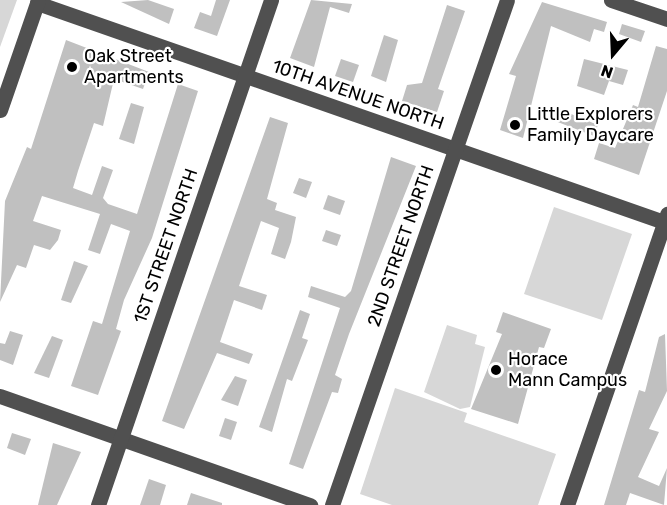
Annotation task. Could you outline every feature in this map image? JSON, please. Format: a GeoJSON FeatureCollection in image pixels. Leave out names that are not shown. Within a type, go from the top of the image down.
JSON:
{"type":"FeatureCollection","features":[{"type":"Feature","properties":{"kind":"street","name":"1ST STREET NORTH"},"geometry":{"type":"LineString","coordinates":[[98,505],[271,0]]}},
{"type":"Feature","properties":{"kind":"street","name":"2ND STREET NORTH"},"geometry":{"type":"LineString","coordinates":[[332,505],[507,0]]}},
{"type":"Feature","properties":{"kind":"street"},"geometry":{"type":"LineString","coordinates":[[611,0],[667,19]]}},
{"type":"Feature","properties":{"kind":"street","name":"10TH AVENUE NORTH"},"geometry":{"type":"LineString","coordinates":[[37,2],[245,76],[666,220]]}},
{"type":"Feature","properties":{"kind":"street"},"geometry":{"type":"LineString","coordinates":[[0,110],[37,2]]}},
{"type":"Feature","properties":{"kind":"street"},"geometry":{"type":"LineString","coordinates":[[567,505],[666,220]]}},
{"type":"Feature","properties":{"kind":"street"},"geometry":{"type":"LineString","coordinates":[[0,396],[310,505]]}},
{"type":"Feature","properties":{"kind":"shaded area"},"geometry":{"type":"Polygon","coordinates":[[[0,0],[17,0],[0,47],[0,0]]]}},
{"type":"Feature","properties":{"kind":"shaded area"},"geometry":{"type":"Polygon","coordinates":[[[554,207],[632,234],[602,320],[524,294],[554,207]]]}},
{"type":"Feature","properties":{"kind":"shaded area"},"geometry":{"type":"Polygon","coordinates":[[[447,325],[477,335],[475,344],[485,347],[470,407],[460,409],[424,392],[447,325]]]}},
{"type":"Feature","properties":{"kind":"shaded area"},"geometry":{"type":"Polygon","coordinates":[[[395,388],[467,413],[464,422],[556,454],[538,505],[392,505],[360,494],[395,388]]]}},
{"type":"Feature","properties":{"kind":"building"},"geometry":{"type":"Polygon","coordinates":[[[148,0],[174,9],[169,24],[121,2],[148,0]]]}},
{"type":"Feature","properties":{"kind":"building"},"geometry":{"type":"Polygon","coordinates":[[[216,0],[230,0],[217,36],[194,28],[200,12],[211,16],[216,0]]]}},
{"type":"Feature","properties":{"kind":"building"},"geometry":{"type":"Polygon","coordinates":[[[311,0],[352,4],[349,13],[330,7],[314,67],[290,58],[311,0]]]}},
{"type":"Feature","properties":{"kind":"building"},"geometry":{"type":"Polygon","coordinates":[[[542,2],[607,22],[604,32],[594,29],[590,42],[551,26],[523,138],[500,130],[516,76],[509,74],[542,2]]]}},
{"type":"Feature","properties":{"kind":"building"},"geometry":{"type":"Polygon","coordinates":[[[447,5],[465,11],[438,89],[444,91],[437,112],[402,101],[407,85],[422,83],[447,5]]]}},
{"type":"Feature","properties":{"kind":"building"},"geometry":{"type":"Polygon","coordinates":[[[622,24],[645,31],[641,42],[619,34],[622,24]]]}},
{"type":"Feature","properties":{"kind":"building"},"geometry":{"type":"Polygon","coordinates":[[[384,35],[398,40],[386,82],[371,76],[384,35]]]}},
{"type":"Feature","properties":{"kind":"building"},"geometry":{"type":"Polygon","coordinates":[[[66,40],[149,72],[143,89],[114,79],[103,126],[94,123],[78,171],[73,188],[92,195],[102,166],[113,170],[103,198],[108,204],[137,214],[178,84],[198,91],[152,238],[124,300],[116,329],[121,331],[98,395],[71,386],[93,321],[102,324],[130,231],[111,224],[100,254],[88,250],[100,214],[42,196],[33,221],[61,230],[58,240],[50,250],[34,245],[26,268],[17,265],[0,302],[5,201],[27,147],[31,149],[66,40]]]}},
{"type":"Feature","properties":{"kind":"building"},"geometry":{"type":"Polygon","coordinates":[[[656,46],[667,49],[667,91],[639,175],[594,159],[599,143],[615,148],[633,105],[638,107],[656,46]]]}},
{"type":"Feature","properties":{"kind":"building"},"geometry":{"type":"Polygon","coordinates":[[[341,59],[359,65],[353,82],[335,76],[341,59]]]}},
{"type":"Feature","properties":{"kind":"building"},"geometry":{"type":"Polygon","coordinates":[[[584,59],[628,70],[623,85],[609,81],[604,95],[577,86],[584,59]]]}},
{"type":"Feature","properties":{"kind":"building"},"geometry":{"type":"Polygon","coordinates":[[[131,103],[144,107],[134,144],[119,139],[131,103]]]}},
{"type":"Feature","properties":{"kind":"building"},"geometry":{"type":"Polygon","coordinates":[[[559,109],[598,125],[594,136],[555,121],[559,109]]]}},
{"type":"Feature","properties":{"kind":"building"},"geometry":{"type":"Polygon","coordinates":[[[270,117],[288,123],[267,199],[277,203],[275,210],[296,217],[291,242],[285,259],[271,254],[279,228],[261,221],[239,286],[267,295],[262,310],[234,300],[220,342],[253,354],[249,364],[217,353],[184,429],[162,421],[270,117]]]}},
{"type":"Feature","properties":{"kind":"building"},"geometry":{"type":"Polygon","coordinates":[[[391,157],[416,166],[349,334],[335,375],[342,379],[338,393],[332,392],[303,469],[289,464],[340,308],[308,297],[311,286],[345,297],[351,291],[391,157]]]}},
{"type":"Feature","properties":{"kind":"building"},"geometry":{"type":"Polygon","coordinates":[[[299,178],[312,182],[306,198],[293,193],[299,178]]]}},
{"type":"Feature","properties":{"kind":"building"},"geometry":{"type":"Polygon","coordinates":[[[328,195],[345,201],[340,215],[323,209],[328,195]]]}},
{"type":"Feature","properties":{"kind":"building"},"geometry":{"type":"Polygon","coordinates":[[[326,230],[341,235],[337,246],[322,241],[326,230]]]}},
{"type":"Feature","properties":{"kind":"building"},"geometry":{"type":"Polygon","coordinates":[[[74,261],[88,266],[71,303],[61,300],[74,261]]]}},
{"type":"Feature","properties":{"kind":"building"},"geometry":{"type":"Polygon","coordinates":[[[300,310],[310,314],[302,338],[308,340],[292,381],[287,379],[272,432],[259,427],[300,310]]]}},
{"type":"Feature","properties":{"kind":"building"},"geometry":{"type":"Polygon","coordinates":[[[503,312],[551,329],[544,348],[539,347],[518,424],[471,409],[502,334],[496,332],[503,312]]]}},
{"type":"Feature","properties":{"kind":"building"},"geometry":{"type":"Polygon","coordinates":[[[10,331],[23,335],[13,365],[0,360],[0,343],[5,344],[10,331]]]}},
{"type":"Feature","properties":{"kind":"building"},"geometry":{"type":"Polygon","coordinates":[[[665,334],[667,391],[649,429],[659,432],[638,477],[659,486],[667,468],[664,505],[630,493],[626,505],[604,505],[639,390],[645,392],[659,337],[665,334]]]}},
{"type":"Feature","properties":{"kind":"building"},"geometry":{"type":"Polygon","coordinates":[[[52,336],[63,340],[49,378],[34,373],[52,336]]]}},
{"type":"Feature","properties":{"kind":"building"},"geometry":{"type":"Polygon","coordinates":[[[235,376],[247,380],[238,406],[221,400],[235,376]]]}},
{"type":"Feature","properties":{"kind":"building"},"geometry":{"type":"Polygon","coordinates":[[[225,418],[237,422],[231,440],[219,436],[225,418]]]}},
{"type":"Feature","properties":{"kind":"building"},"geometry":{"type":"Polygon","coordinates":[[[12,433],[31,439],[25,455],[7,448],[12,433]]]}},
{"type":"Feature","properties":{"kind":"building"},"geometry":{"type":"Polygon","coordinates":[[[53,443],[81,452],[57,505],[38,505],[53,443]]]}},
{"type":"Feature","properties":{"kind":"building"},"geometry":{"type":"Polygon","coordinates":[[[149,479],[166,485],[160,505],[140,505],[149,479]]]}},
{"type":"Feature","properties":{"kind":"building"},"geometry":{"type":"Polygon","coordinates":[[[191,493],[222,503],[222,505],[187,505],[191,493]]]}},
{"type":"Feature","properties":{"kind":"place","name":"Oak Street Apartments"},"geometry":{"type":"Point","coordinates":[72,67]}},
{"type":"Feature","properties":{"kind":"place","name":"Little Explorers Family Daycare"},"geometry":{"type":"Point","coordinates":[515,125]}},
{"type":"Feature","properties":{"kind":"place","name":"Horace Mann Campus"},"geometry":{"type":"Point","coordinates":[496,370]}}]}
